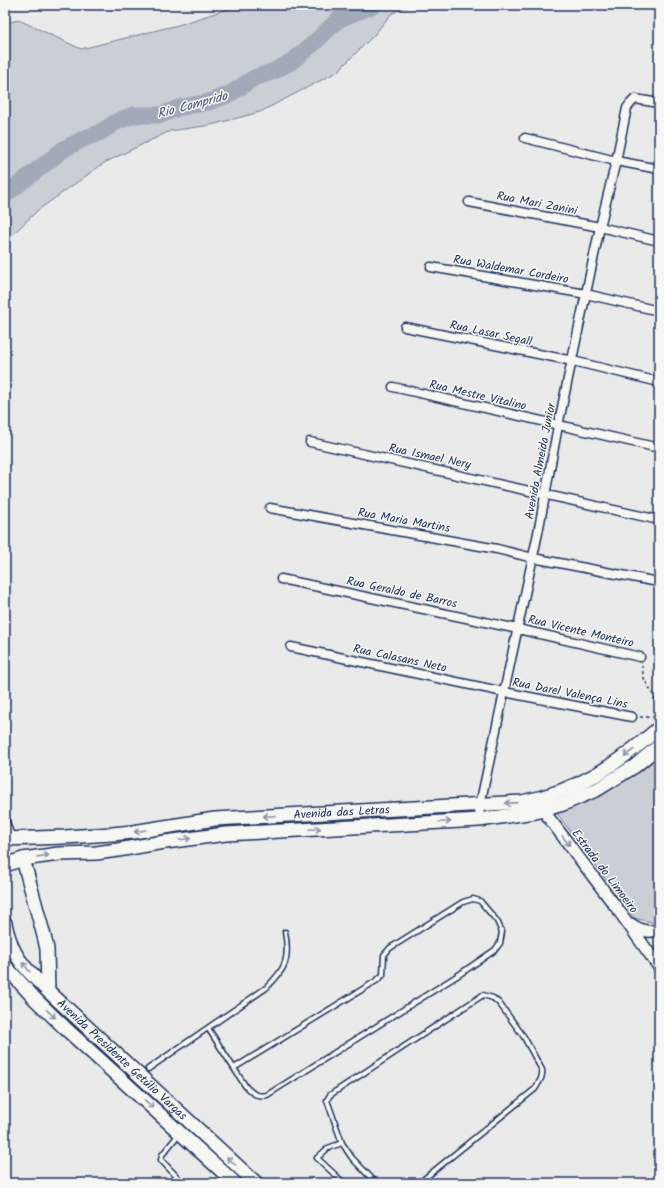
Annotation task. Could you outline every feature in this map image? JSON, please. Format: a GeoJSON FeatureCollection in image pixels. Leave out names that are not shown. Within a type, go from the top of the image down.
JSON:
{"type":"FeatureCollection","features":[{"type":"Feature","properties":{"kind":"main road","name":"Avenida das Letras"},"geometry":{"type":"LineString","coordinates":[[5,865],[23,859],[59,854],[96,853],[226,834],[479,820],[540,805],[604,771],[632,751],[659,722]]}},
{"type":"Feature","properties":{"kind":"main road","name":"Avenida das Letras"},"geometry":{"type":"LineString","coordinates":[[8,839],[112,834],[222,819],[514,803],[540,805],[563,804],[598,789],[635,766],[659,746]]}},
{"type":"Feature","properties":{"kind":"main road","name":"Estrada do Limoeiro"},"geometry":{"type":"LineString","coordinates":[[540,805],[659,967]]}},
{"type":"Feature","properties":{"kind":"main road"},"geometry":{"type":"LineString","coordinates":[[23,859],[47,949],[48,991]]}},
{"type":"Feature","properties":{"kind":"main road"},"geometry":{"type":"LineString","coordinates":[[627,922],[644,931],[650,932],[659,928]]}},
{"type":"Feature","properties":{"kind":"main road","name":"Avenida Presidente Getúlio Vargas"},"geometry":{"type":"LineString","coordinates":[[5,923],[10,942],[15,953],[28,970],[48,991],[256,1183]]}},
{"type":"Feature","properties":{"kind":"main road","name":"Avenida Presidente Getúlio Vargas"},"geometry":{"type":"LineString","coordinates":[[5,966],[41,1005],[235,1183]]}},
{"type":"Feature","properties":{"kind":"main road"},"geometry":{"type":"LineString","coordinates":[[121,1078],[131,1068]]}},
{"type":"Feature","properties":{"kind":"street","name":"Avenida Almeida Junior"},"geometry":{"type":"LineString","coordinates":[[479,820],[480,805],[533,558],[558,426],[573,361],[600,227],[628,108],[635,99],[659,103]]}},
{"type":"Feature","properties":{"kind":"street"},"geometry":{"type":"LineString","coordinates":[[525,138],[616,161],[659,169]]}},
{"type":"Feature","properties":{"kind":"street","name":"Rua Mari Zanini"},"geometry":{"type":"LineString","coordinates":[[469,202],[600,227],[659,242]]}},
{"type":"Feature","properties":{"kind":"street","name":"Rua Waldemar Cordeiro"},"geometry":{"type":"LineString","coordinates":[[431,267],[586,294],[659,310]]}},
{"type":"Feature","properties":{"kind":"street","name":"Rua Lasar Segall"},"geometry":{"type":"LineString","coordinates":[[405,327],[573,361],[659,382]]}},
{"type":"Feature","properties":{"kind":"street","name":"Rua Mestre Vitalino"},"geometry":{"type":"LineString","coordinates":[[393,387],[659,448]]}},
{"type":"Feature","properties":{"kind":"street","name":"Rua Ismael Nery"},"geometry":{"type":"LineString","coordinates":[[310,442],[659,520]]}},
{"type":"Feature","properties":{"kind":"street","name":"Rua Maria Martins"},"geometry":{"type":"LineString","coordinates":[[270,508],[497,549],[533,558],[658,582]]}},
{"type":"Feature","properties":{"kind":"street","name":"Rua Geraldo de Barros"},"geometry":{"type":"LineString","coordinates":[[281,579],[518,629]]}},
{"type":"Feature","properties":{"kind":"street","name":"Rua Vicente Monteiro"},"geometry":{"type":"LineString","coordinates":[[518,629],[640,657]]}},
{"type":"Feature","properties":{"kind":"street","name":"Rua Calasans Neto"},"geometry":{"type":"LineString","coordinates":[[291,647],[504,692]]}},
{"type":"Feature","properties":{"kind":"street","name":"Rua Darel Valença Lins"},"geometry":{"type":"LineString","coordinates":[[504,692],[632,717]]}},
{"type":"Feature","properties":{"kind":"street"},"geometry":{"type":"LineString","coordinates":[[5,822],[8,839]]}},
{"type":"Feature","properties":{"kind":"lane"},"geometry":{"type":"LineString","coordinates":[[208,1028],[246,1087],[252,1093],[259,1096],[267,1095],[496,950],[500,943],[502,932],[497,921],[480,901],[473,900],[463,902],[390,948],[384,955],[383,975],[376,981],[234,1068]]}},
{"type":"Feature","properties":{"kind":"lane"},"geometry":{"type":"LineString","coordinates":[[148,1069],[266,988],[277,977],[284,967],[287,956],[287,944],[284,932]]}},
{"type":"Feature","properties":{"kind":"lane"},"geometry":{"type":"LineString","coordinates":[[376,1183],[352,1158],[342,1143],[327,1100],[330,1094],[483,995],[493,998],[524,1037],[542,1070],[540,1081],[535,1088],[419,1183]]}},
{"type":"Feature","properties":{"kind":"lane"},"geometry":{"type":"LineString","coordinates":[[180,1133],[161,1160],[183,1183]]}},
{"type":"Feature","properties":{"kind":"lane"},"geometry":{"type":"LineString","coordinates":[[342,1143],[328,1148],[317,1158],[344,1183]]}},
{"type":"Feature","properties":{"kind":"path"},"geometry":{"type":"LineString","coordinates":[[632,717],[659,722],[658,706],[654,694],[644,677],[640,657]]}},
{"type":"Feature","properties":{"kind":"shaded area"},"geometry":{"type":"Polygon","coordinates":[[[240,5],[409,5],[391,14],[374,35],[337,72],[260,112],[211,125],[170,131],[104,163],[38,210],[5,242],[5,23],[19,20],[81,49],[178,25],[240,5]]]}},
{"type":"Feature","properties":{"kind":"shaded area"},"geometry":{"type":"Polygon","coordinates":[[[659,755],[659,908],[655,923],[634,918],[556,812],[586,801],[659,755]]]}},
{"type":"Feature","properties":{"kind":"waterway","name":"Rio Comprido"},"geometry":{"type":"LineString","coordinates":[[5,195],[64,149],[85,138],[99,133],[118,121],[133,115],[161,115],[178,108],[209,102],[230,94],[254,78],[274,71],[291,62],[339,19],[374,5]]}}]}
